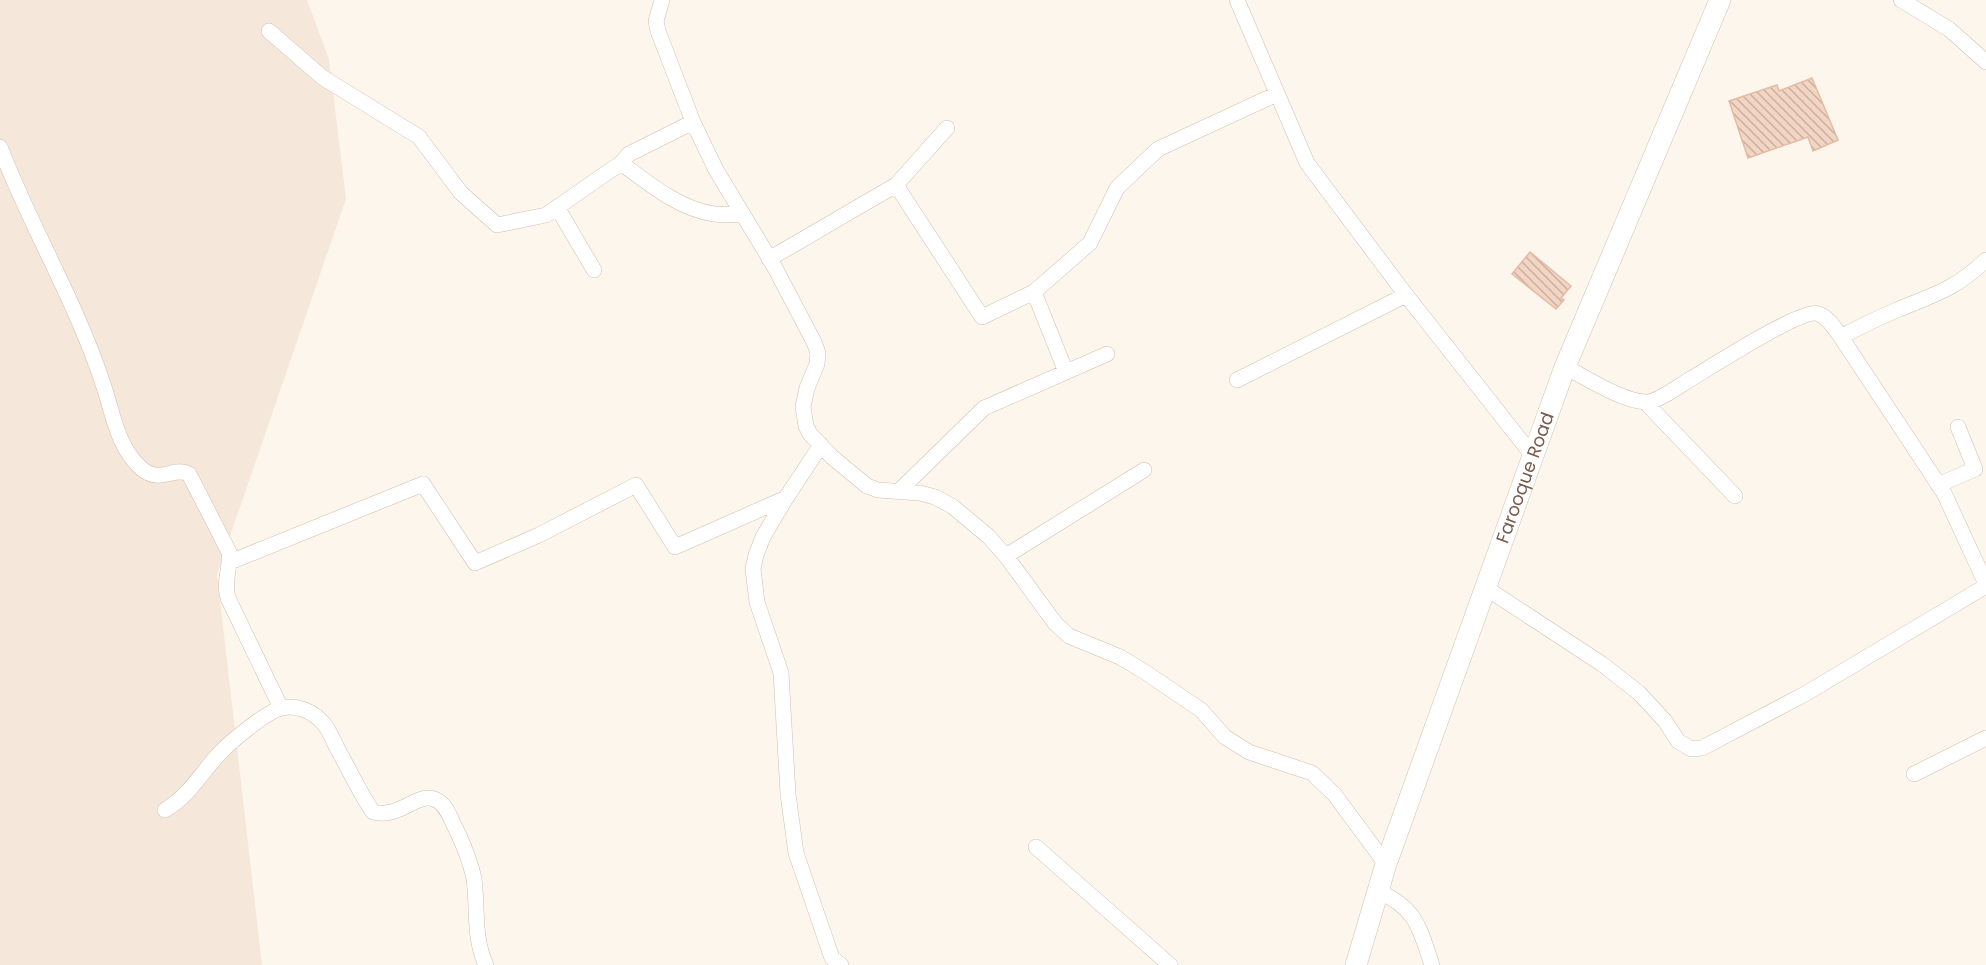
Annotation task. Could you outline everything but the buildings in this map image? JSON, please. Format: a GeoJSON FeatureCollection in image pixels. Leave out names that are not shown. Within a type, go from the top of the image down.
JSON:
{"type":"FeatureCollection","features":[{"type":"Feature","properties":{"kind":"main road","name":"Farooque Road"},"geometry":{"type":"LineString","coordinates":[[1356,965],[1386,864],[1565,367],[1720,0]]}},
{"type":"Feature","properties":{"kind":"street"},"geometry":{"type":"LineString","coordinates":[[662,0],[656,21],[658,31],[693,122],[716,170],[804,321],[818,353],[817,364],[807,388],[803,407],[806,426],[821,445],[867,486],[878,490],[920,492],[952,506],[988,536],[1006,556],[1063,632],[1120,657],[1160,682],[1201,710],[1225,737],[1249,752],[1312,773],[1334,794],[1386,864]]}},
{"type":"Feature","properties":{"kind":"street"},"geometry":{"type":"LineString","coordinates":[[1237,0],[1307,163],[1533,456]]}},
{"type":"Feature","properties":{"kind":"street"},"geometry":{"type":"LineString","coordinates":[[1901,0],[1949,29],[1986,62]]}},
{"type":"Feature","properties":{"kind":"street"},"geometry":{"type":"LineString","coordinates":[[268,31],[322,77],[419,136],[461,193],[497,225],[546,215],[621,163],[629,154],[693,122]]}},
{"type":"Feature","properties":{"kind":"street"},"geometry":{"type":"LineString","coordinates":[[896,185],[982,318],[1034,292],[1090,243],[1117,188],[1158,149],[1277,94]]}},
{"type":"Feature","properties":{"kind":"street"},"geometry":{"type":"LineString","coordinates":[[769,259],[896,185],[947,128]]}},
{"type":"Feature","properties":{"kind":"street"},"geometry":{"type":"LineString","coordinates":[[0,147],[63,282],[104,384],[118,433],[126,450],[143,470],[153,475],[161,476],[181,471],[189,474],[229,552],[230,562],[224,586],[228,598],[282,708]]}},
{"type":"Feature","properties":{"kind":"street"},"geometry":{"type":"LineString","coordinates":[[621,163],[670,197],[693,208],[714,214],[742,215]]}},
{"type":"Feature","properties":{"kind":"street"},"geometry":{"type":"LineString","coordinates":[[557,207],[594,270]]}},
{"type":"Feature","properties":{"kind":"street"},"geometry":{"type":"LineString","coordinates":[[1841,337],[1880,317],[1944,292],[1986,260]]}},
{"type":"Feature","properties":{"kind":"street"},"geometry":{"type":"LineString","coordinates":[[1034,292],[1066,372]]}},
{"type":"Feature","properties":{"kind":"street"},"geometry":{"type":"LineString","coordinates":[[1237,380],[1407,295]]}},
{"type":"Feature","properties":{"kind":"street"},"geometry":{"type":"LineString","coordinates":[[1486,588],[1612,671],[1639,693],[1665,721],[1678,741],[1691,748],[1702,748],[1805,694],[1986,585],[1981,559],[1944,493],[1841,337],[1831,323],[1820,314],[1812,312],[1780,326],[1668,393],[1646,403]]}},
{"type":"Feature","properties":{"kind":"street"},"geometry":{"type":"LineString","coordinates":[[899,491],[984,408],[1107,354]]}},
{"type":"Feature","properties":{"kind":"street"},"geometry":{"type":"LineString","coordinates":[[1565,367],[1621,396],[1646,403],[1736,496]]}},
{"type":"Feature","properties":{"kind":"street"},"geometry":{"type":"LineString","coordinates":[[1938,485],[1975,469],[1958,427]]}},
{"type":"Feature","properties":{"kind":"street"},"geometry":{"type":"LineString","coordinates":[[821,445],[763,537],[753,569],[757,602],[781,673],[788,794],[796,853],[831,963]]}},
{"type":"Feature","properties":{"kind":"street"},"geometry":{"type":"LineString","coordinates":[[1006,556],[1144,471]]}},
{"type":"Feature","properties":{"kind":"street"},"geometry":{"type":"LineString","coordinates":[[230,562],[423,484],[475,563],[539,535],[636,485],[675,547],[786,498]]}},
{"type":"Feature","properties":{"kind":"street"},"geometry":{"type":"LineString","coordinates":[[165,810],[176,804],[186,794],[219,754],[235,739],[282,708],[294,707],[310,712],[324,724],[373,812],[383,815],[394,813],[423,798],[432,798],[442,803],[452,818],[466,851],[474,879],[477,939],[486,965]]}},
{"type":"Feature","properties":{"kind":"street"},"geometry":{"type":"LineString","coordinates":[[1914,774],[1986,738]]}},
{"type":"Feature","properties":{"kind":"street"},"geometry":{"type":"LineString","coordinates":[[1036,847],[1170,965]]}},
{"type":"Feature","properties":{"kind":"street"},"geometry":{"type":"LineString","coordinates":[[1378,891],[1397,899],[1413,915],[1432,965]]}},
{"type":"Feature","properties":{"kind":"shaded area"},"geometry":{"type":"Polygon","coordinates":[[[0,0],[307,0],[329,59],[346,199],[217,574],[262,965],[0,965],[0,0]]]}}]}
